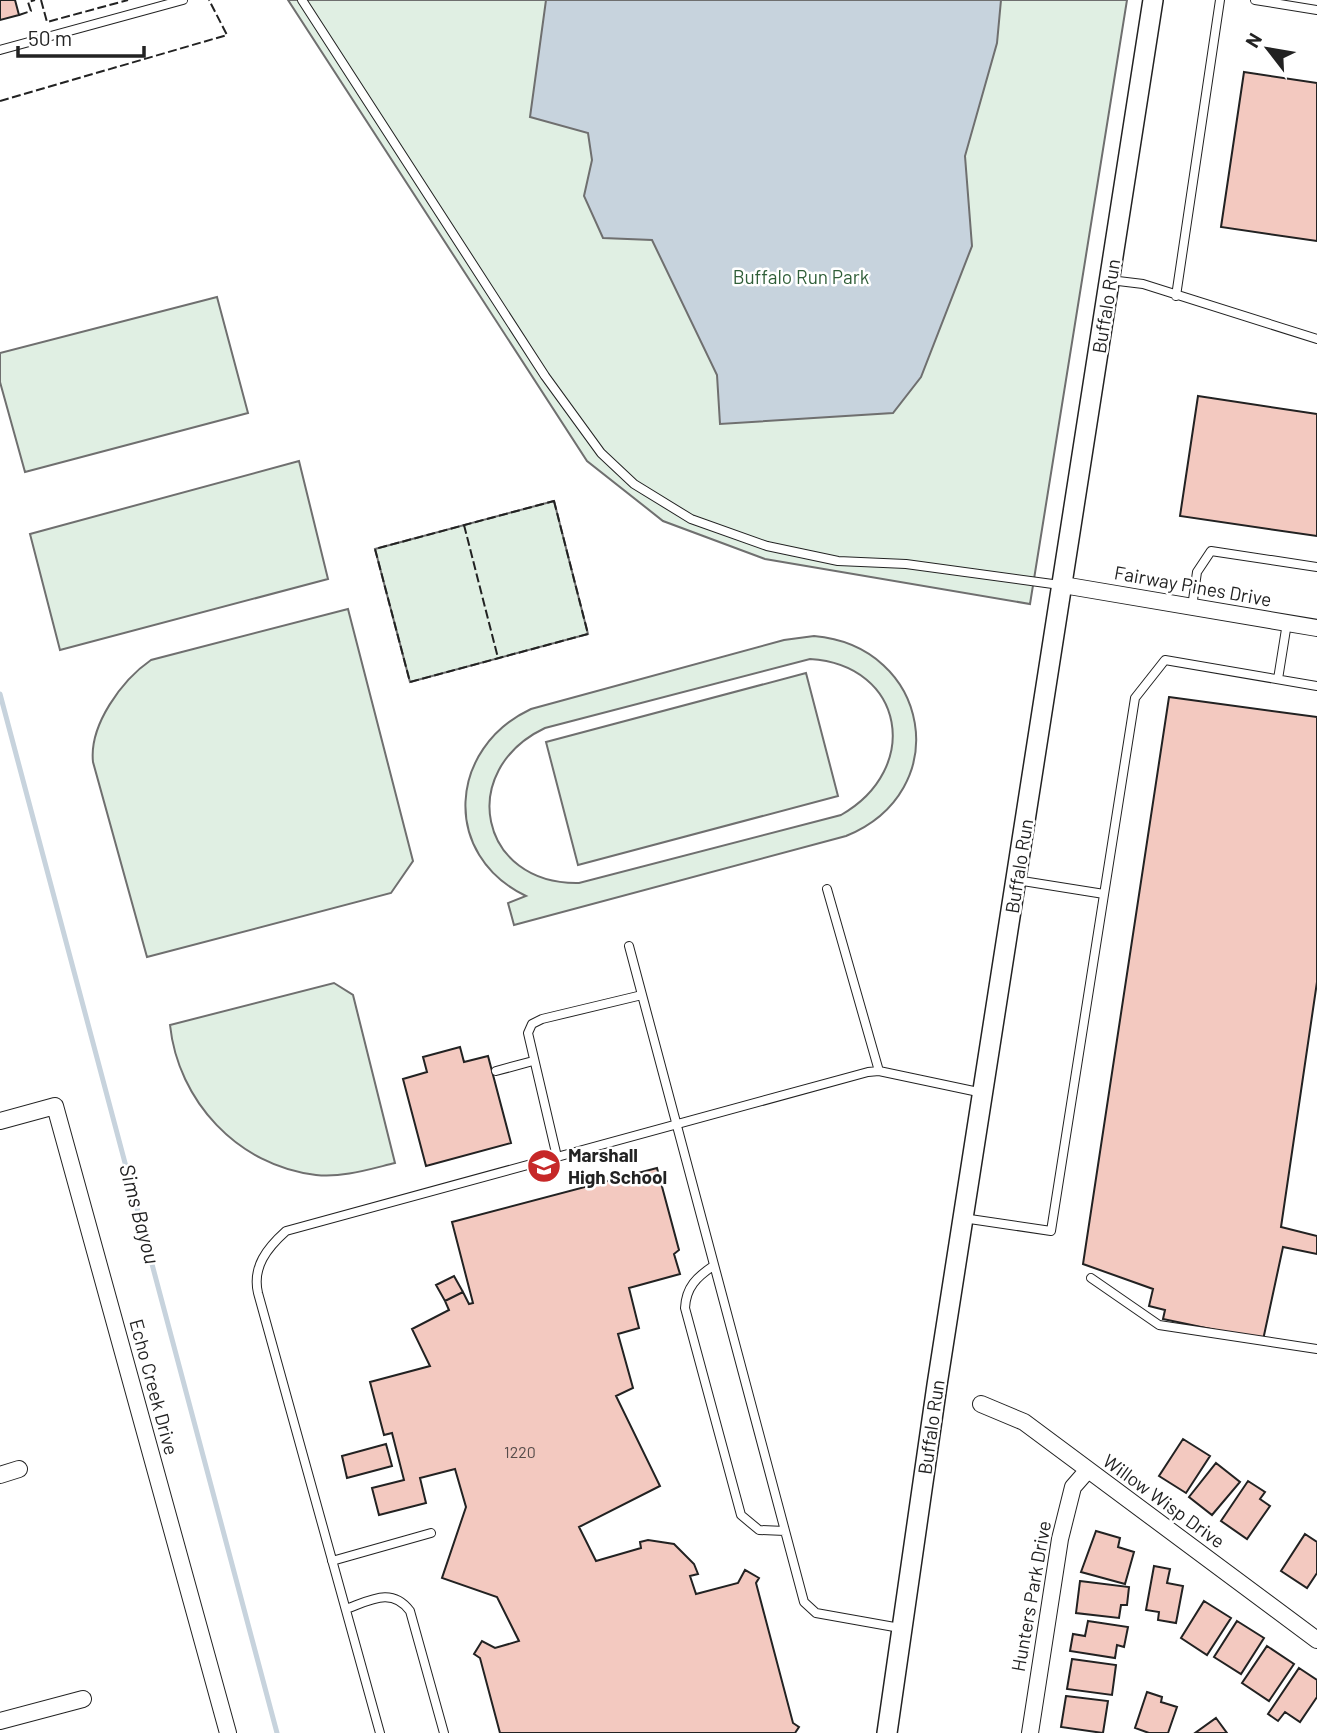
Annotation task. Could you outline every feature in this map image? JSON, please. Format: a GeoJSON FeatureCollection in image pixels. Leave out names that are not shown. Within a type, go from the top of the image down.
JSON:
{"type":"FeatureCollection","features":[{"type":"Feature","properties":{"kind":"street","name":"Buffalo Run"},"geometry":{"type":"LineString","coordinates":[[887,1733],[963,1218],[1153,0]]}},
{"type":"Feature","properties":{"kind":"street","name":"Fairway Pines Drive"},"geometry":{"type":"LineString","coordinates":[[1063,585],[1317,628]]}},
{"type":"Feature","properties":{"kind":"street","name":"Echo Creek Drive"},"geometry":{"type":"LineString","coordinates":[[0,1121],[55,1106],[228,1733]]}},
{"type":"Feature","properties":{"kind":"street","name":"Willow Wisp Drive"},"geometry":{"type":"LineString","coordinates":[[981,1404],[1024,1422],[1317,1640]]}},
{"type":"Feature","properties":{"kind":"street"},"geometry":{"type":"LineString","coordinates":[[0,1475],[19,1469]]}},
{"type":"Feature","properties":{"kind":"street","name":"Hunters Park Drive"},"geometry":{"type":"LineString","coordinates":[[1030,1733],[1060,1539],[1073,1488],[1087,1471]]}},
{"type":"Feature","properties":{"kind":"street"},"geometry":{"type":"LineString","coordinates":[[0,1721],[83,1699]]}},
{"type":"Feature","properties":{"kind":"lane"},"geometry":{"type":"LineString","coordinates":[[0,50],[183,0]]}},
{"type":"Feature","properties":{"kind":"lane"},"geometry":{"type":"LineString","coordinates":[[302,0],[545,376],[601,453],[634,484],[691,519],[766,546],[838,561],[906,564],[1063,585]]}},
{"type":"Feature","properties":{"kind":"lane"},"geometry":{"type":"LineString","coordinates":[[1176,296],[1220,0]]}},
{"type":"Feature","properties":{"kind":"lane"},"geometry":{"type":"LineString","coordinates":[[1255,0],[1317,10]]}},
{"type":"Feature","properties":{"kind":"lane"},"geometry":{"type":"LineString","coordinates":[[1110,280],[1143,284],[1317,339]]}},
{"type":"Feature","properties":{"kind":"lane"},"geometry":{"type":"LineString","coordinates":[[1192,607],[1197,572],[1211,551],[1317,567]]}},
{"type":"Feature","properties":{"kind":"lane"},"geometry":{"type":"LineString","coordinates":[[1278,679],[1287,623]]}},
{"type":"Feature","properties":{"kind":"lane"},"geometry":{"type":"LineString","coordinates":[[963,1218],[1051,1231],[1135,698],[1165,660],[1317,685]]}},
{"type":"Feature","properties":{"kind":"lane"},"geometry":{"type":"LineString","coordinates":[[1016,880],[1104,894]]}},
{"type":"Feature","properties":{"kind":"lane"},"geometry":{"type":"LineString","coordinates":[[827,888],[879,1072]]}},
{"type":"Feature","properties":{"kind":"lane"},"geometry":{"type":"LineString","coordinates":[[629,946],[713,1266],[808,1609],[816,1613],[902,1629]]}},
{"type":"Feature","properties":{"kind":"lane"},"geometry":{"type":"LineString","coordinates":[[557,1157],[533,1061],[528,1032],[532,1024],[642,995]]}},
{"type":"Feature","properties":{"kind":"lane"},"geometry":{"type":"LineString","coordinates":[[496,1071],[533,1061]]}},
{"type":"Feature","properties":{"kind":"lane"},"geometry":{"type":"LineString","coordinates":[[380,1733],[255,1281],[263,1257],[286,1231],[879,1072],[983,1093]]}},
{"type":"Feature","properties":{"kind":"lane"},"geometry":{"type":"LineString","coordinates":[[713,1266],[696,1278],[685,1298],[685,1308],[741,1515],[768,1533],[785,1531]]}},
{"type":"Feature","properties":{"kind":"lane"},"geometry":{"type":"LineString","coordinates":[[1091,1278],[1159,1325],[1317,1349]]}},
{"type":"Feature","properties":{"kind":"lane"},"geometry":{"type":"LineString","coordinates":[[332,1560],[430,1532]]}},
{"type":"Feature","properties":{"kind":"lane"},"geometry":{"type":"LineString","coordinates":[[346,1609],[378,1597],[394,1596],[403,1601],[410,1611],[444,1733]]}},
{"type":"Feature","properties":{"kind":"green space","name":"Buffalo Run Park"},"geometry":{"type":"Polygon","coordinates":[[[288,0],[1127,0],[1030,604],[765,559],[663,521],[587,461],[288,0]]]}},
{"type":"Feature","properties":{"kind":"green space"},"geometry":{"type":"Polygon","coordinates":[[[217,297],[248,413],[25,472],[0,382],[0,353],[217,297]]]}},
{"type":"Feature","properties":{"kind":"green space"},"geometry":{"type":"Polygon","coordinates":[[[299,461],[328,579],[60,650],[30,534],[299,461]]]}},
{"type":"Feature","properties":{"kind":"green space"},"geometry":{"type":"Polygon","coordinates":[[[554,501],[588,634],[410,682],[375,549],[554,501]]]}},
{"type":"Feature","properties":{"kind":"green space"},"geometry":{"type":"Polygon","coordinates":[[[348,609],[413,861],[391,893],[147,957],[93,762],[96,733],[110,705],[129,679],[151,660],[348,609]]]}},
{"type":"Feature","properties":{"kind":"green space"},"geometry":{"type":"Polygon","coordinates":[[[814,636],[853,646],[883,665],[904,692],[915,723],[915,756],[904,787],[881,815],[846,836],[514,925],[508,903],[526,896],[498,878],[479,855],[468,829],[466,802],[471,774],[483,749],[503,727],[531,709],[784,640],[814,636]],[[810,659],[545,728],[517,747],[499,770],[490,796],[491,822],[501,846],[519,866],[545,879],[579,883],[841,815],[867,795],[884,772],[892,747],[892,722],[883,699],[866,679],[842,666],[810,659]]]}},
{"type":"Feature","properties":{"kind":"green space"},"geometry":{"type":"Polygon","coordinates":[[[806,673],[838,796],[578,865],[546,742],[806,673]]]}},
{"type":"Feature","properties":{"kind":"green space"},"geometry":{"type":"Polygon","coordinates":[[[334,983],[353,995],[395,1163],[326,1176],[288,1169],[261,1158],[238,1144],[217,1125],[199,1103],[185,1079],[175,1053],[170,1025],[334,983]]]}},
{"type":"Feature","properties":{"kind":"shaded area"},"geometry":{"type":"Polygon","coordinates":[[[546,0],[1001,0],[997,43],[965,156],[972,246],[921,377],[893,413],[720,424],[717,375],[652,240],[603,238],[584,196],[592,160],[588,133],[530,117],[546,0]]]}},
{"type":"Feature","properties":{"kind":"building"},"geometry":{"type":"Polygon","coordinates":[[[0,0],[15,0],[19,15],[0,20],[0,0]]]}},
{"type":"Feature","properties":{"kind":"building"},"geometry":{"type":"Polygon","coordinates":[[[1244,72],[1317,83],[1317,241],[1221,227],[1244,72]]]}},
{"type":"Feature","properties":{"kind":"building"},"geometry":{"type":"Polygon","coordinates":[[[1198,396],[1317,414],[1317,536],[1180,516],[1198,396]]]}},
{"type":"Feature","properties":{"kind":"building"},"geometry":{"type":"Polygon","coordinates":[[[1169,697],[1317,717],[1317,982],[1281,1227],[1317,1236],[1317,1254],[1283,1247],[1263,1340],[1163,1319],[1165,1310],[1149,1306],[1153,1289],[1083,1264],[1169,697]]]}},
{"type":"Feature","properties":{"kind":"building"},"geometry":{"type":"Polygon","coordinates":[[[460,1047],[464,1062],[488,1056],[511,1143],[426,1166],[403,1079],[427,1072],[423,1057],[460,1047]]]}},
{"type":"Feature","properties":{"kind":"building"},"geometry":{"type":"Polygon","coordinates":[[[657,1168],[679,1250],[674,1254],[680,1274],[629,1288],[639,1328],[618,1334],[633,1388],[616,1396],[660,1486],[579,1527],[596,1561],[641,1548],[640,1542],[648,1540],[674,1544],[694,1564],[698,1574],[690,1576],[696,1594],[738,1583],[745,1570],[759,1578],[756,1583],[793,1723],[799,1727],[795,1733],[500,1733],[480,1658],[474,1654],[482,1641],[495,1648],[519,1641],[497,1597],[442,1578],[466,1507],[455,1469],[420,1478],[426,1503],[379,1515],[372,1488],[404,1480],[392,1433],[384,1435],[370,1382],[430,1366],[412,1329],[449,1310],[445,1301],[463,1292],[469,1304],[473,1303],[452,1222],[657,1168]]]}},
{"type":"Feature","properties":{"kind":"building"},"geometry":{"type":"Polygon","coordinates":[[[454,1276],[463,1292],[445,1301],[436,1285],[454,1276]]]}},
{"type":"Feature","properties":{"kind":"building"},"geometry":{"type":"Polygon","coordinates":[[[1183,1439],[1210,1456],[1186,1493],[1159,1476],[1183,1439]]]}},
{"type":"Feature","properties":{"kind":"building"},"geometry":{"type":"Polygon","coordinates":[[[386,1444],[392,1466],[347,1478],[342,1456],[386,1444]]]}},
{"type":"Feature","properties":{"kind":"building"},"geometry":{"type":"Polygon","coordinates":[[[1216,1463],[1240,1482],[1212,1515],[1189,1497],[1216,1463]]]}},
{"type":"Feature","properties":{"kind":"building"},"geometry":{"type":"Polygon","coordinates":[[[1248,1481],[1265,1492],[1260,1499],[1270,1506],[1247,1539],[1221,1521],[1248,1481]]]}},
{"type":"Feature","properties":{"kind":"building"},"geometry":{"type":"Polygon","coordinates":[[[1096,1531],[1120,1538],[1118,1547],[1134,1552],[1125,1584],[1081,1572],[1096,1531]]]}},
{"type":"Feature","properties":{"kind":"building"},"geometry":{"type":"Polygon","coordinates":[[[1305,1534],[1317,1542],[1317,1573],[1307,1588],[1281,1571],[1305,1534]]]}},
{"type":"Feature","properties":{"kind":"building"},"geometry":{"type":"Polygon","coordinates":[[[1154,1566],[1170,1569],[1167,1583],[1183,1586],[1176,1623],[1158,1620],[1159,1612],[1146,1610],[1154,1566]]]}},
{"type":"Feature","properties":{"kind":"building"},"geometry":{"type":"Polygon","coordinates":[[[1080,1581],[1129,1587],[1127,1605],[1121,1605],[1119,1618],[1076,1613],[1080,1581]]]}},
{"type":"Feature","properties":{"kind":"building"},"geometry":{"type":"Polygon","coordinates":[[[1204,1601],[1231,1618],[1207,1655],[1181,1638],[1204,1601]]]}},
{"type":"Feature","properties":{"kind":"building"},"geometry":{"type":"Polygon","coordinates":[[[1088,1621],[1128,1627],[1124,1647],[1117,1645],[1115,1658],[1070,1651],[1073,1634],[1085,1636],[1088,1621]]]}},
{"type":"Feature","properties":{"kind":"building"},"geometry":{"type":"Polygon","coordinates":[[[1237,1621],[1264,1638],[1241,1674],[1214,1657],[1237,1621]]]}},
{"type":"Feature","properties":{"kind":"building"},"geometry":{"type":"Polygon","coordinates":[[[1267,1646],[1294,1664],[1269,1701],[1242,1683],[1267,1646]]]}},
{"type":"Feature","properties":{"kind":"building"},"geometry":{"type":"Polygon","coordinates":[[[1072,1659],[1116,1665],[1112,1695],[1067,1689],[1072,1659]]]}},
{"type":"Feature","properties":{"kind":"building"},"geometry":{"type":"Polygon","coordinates":[[[1299,1668],[1317,1680],[1317,1697],[1300,1722],[1285,1712],[1278,1721],[1268,1714],[1299,1668]]]}},
{"type":"Feature","properties":{"kind":"building"},"geometry":{"type":"Polygon","coordinates":[[[1147,1692],[1162,1697],[1161,1702],[1177,1707],[1168,1733],[1149,1733],[1135,1728],[1147,1692]]]}},
{"type":"Feature","properties":{"kind":"building"},"geometry":{"type":"Polygon","coordinates":[[[1066,1696],[1108,1701],[1103,1733],[1061,1727],[1066,1696]]]}},
{"type":"Feature","properties":{"kind":"building"},"geometry":{"type":"Polygon","coordinates":[[[1216,1718],[1227,1733],[1195,1733],[1216,1718]]]}},
{"type":"Feature","properties":{"kind":"waterway","name":"Sims Bayou"},"geometry":{"type":"LineString","coordinates":[[0,694],[277,1733]]}},
{"type":"Feature","properties":{"kind":"fence"},"geometry":{"type":"LineString","coordinates":[[19,15],[31,11],[28,2],[35,0]]}},
{"type":"Feature","properties":{"kind":"fence"},"geometry":{"type":"LineString","coordinates":[[41,0],[47,22],[128,0]]}},
{"type":"Feature","properties":{"kind":"fence"},"geometry":{"type":"LineString","coordinates":[[0,101],[227,35],[209,0]]}},
{"type":"Feature","properties":{"kind":"fence"},"geometry":{"type":"LineString","coordinates":[[554,501],[588,634],[410,682],[375,549],[554,501]]}},
{"type":"Feature","properties":{"kind":"fence"},"geometry":{"type":"LineString","coordinates":[[464,525],[498,658]]}},
{"type":"Feature","properties":{"kind":"place","name":"Marshall High School"},"geometry":{"type":"Point","coordinates":[544,1166]}}]}
